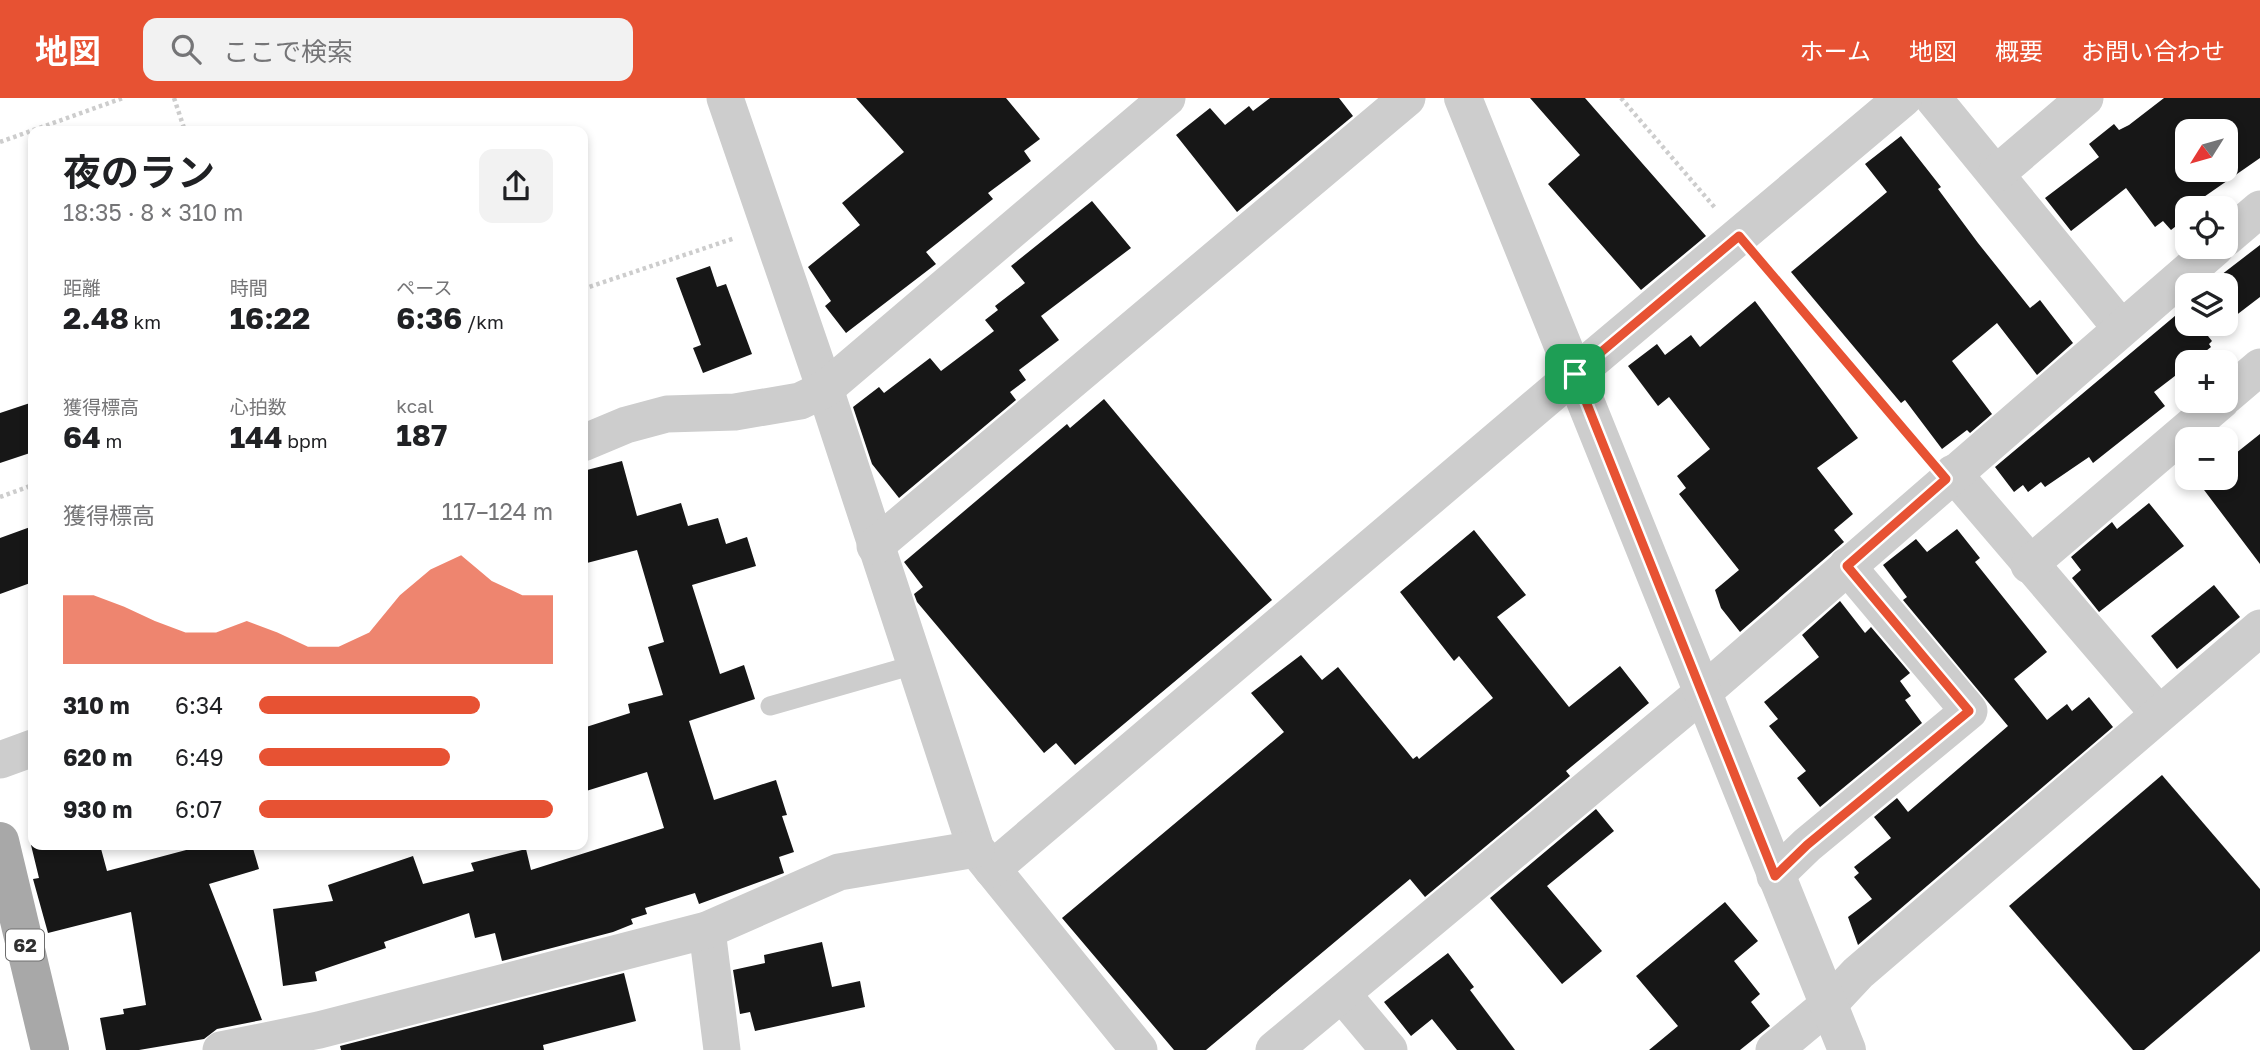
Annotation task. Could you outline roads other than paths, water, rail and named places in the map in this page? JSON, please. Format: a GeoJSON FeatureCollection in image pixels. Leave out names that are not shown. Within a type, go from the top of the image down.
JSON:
{"type":"FeatureCollection","features":[{"type":"Feature","properties":{"kind":"main road","name":"62"},"geometry":{"type":"LineString","coordinates":[[0,841],[50,1050]]}},
{"type":"Feature","properties":{"kind":"street"},"geometry":{"type":"LineString","coordinates":[[726,98],[875,545],[984,859],[1139,1050]]}},
{"type":"Feature","properties":{"kind":"street"},"geometry":{"type":"LineString","coordinates":[[588,441],[626,425],[667,414],[735,412],[800,401],[825,389],[1167,98]]}},
{"type":"Feature","properties":{"kind":"street"},"geometry":{"type":"LineString","coordinates":[[875,545],[1406,98]]}},
{"type":"Feature","properties":{"kind":"street"},"geometry":{"type":"LineString","coordinates":[[1462,98],[1847,1050]]}},
{"type":"Feature","properties":{"kind":"street"},"geometry":{"type":"LineString","coordinates":[[221,1050],[319,1030],[707,930],[839,872],[984,859],[1575,374],[1903,98]]}},
{"type":"Feature","properties":{"kind":"street"},"geometry":{"type":"LineString","coordinates":[[1933,98],[2121,328]]}},
{"type":"Feature","properties":{"kind":"street"},"geometry":{"type":"LineString","coordinates":[[1996,174],[2085,98]]}},
{"type":"Feature","properties":{"kind":"street"},"geometry":{"type":"LineString","coordinates":[[2238,228],[2260,209]]}},
{"type":"Feature","properties":{"kind":"street"},"geometry":{"type":"LineString","coordinates":[[1275,1050],[1701,694],[2202,259]]}},
{"type":"Feature","properties":{"kind":"street"},"geometry":{"type":"LineString","coordinates":[[2238,386],[2260,368]]}},
{"type":"Feature","properties":{"kind":"street"},"geometry":{"type":"LineString","coordinates":[[2029,565],[2207,413]]}},
{"type":"Feature","properties":{"kind":"street"},"geometry":{"type":"LineString","coordinates":[[1949,476],[2159,714]]}},
{"type":"Feature","properties":{"kind":"street"},"geometry":{"type":"LineString","coordinates":[[1775,876],[1807,845],[1969,711],[1847,566]]}},
{"type":"Feature","properties":{"kind":"street"},"geometry":{"type":"LineString","coordinates":[[1774,1050],[1828,1005],[1858,973],[2260,628]]}},
{"type":"Feature","properties":{"kind":"street"},"geometry":{"type":"LineString","coordinates":[[0,760],[28,750]]}},
{"type":"Feature","properties":{"kind":"street"},"geometry":{"type":"LineString","coordinates":[[707,930],[722,1050]]}},
{"type":"Feature","properties":{"kind":"street"},"geometry":{"type":"LineString","coordinates":[[1342,994],[1389,1050]]}},
{"type":"Feature","properties":{"kind":"lane"},"geometry":{"type":"LineString","coordinates":[[770,706],[917,664]]}}]}
